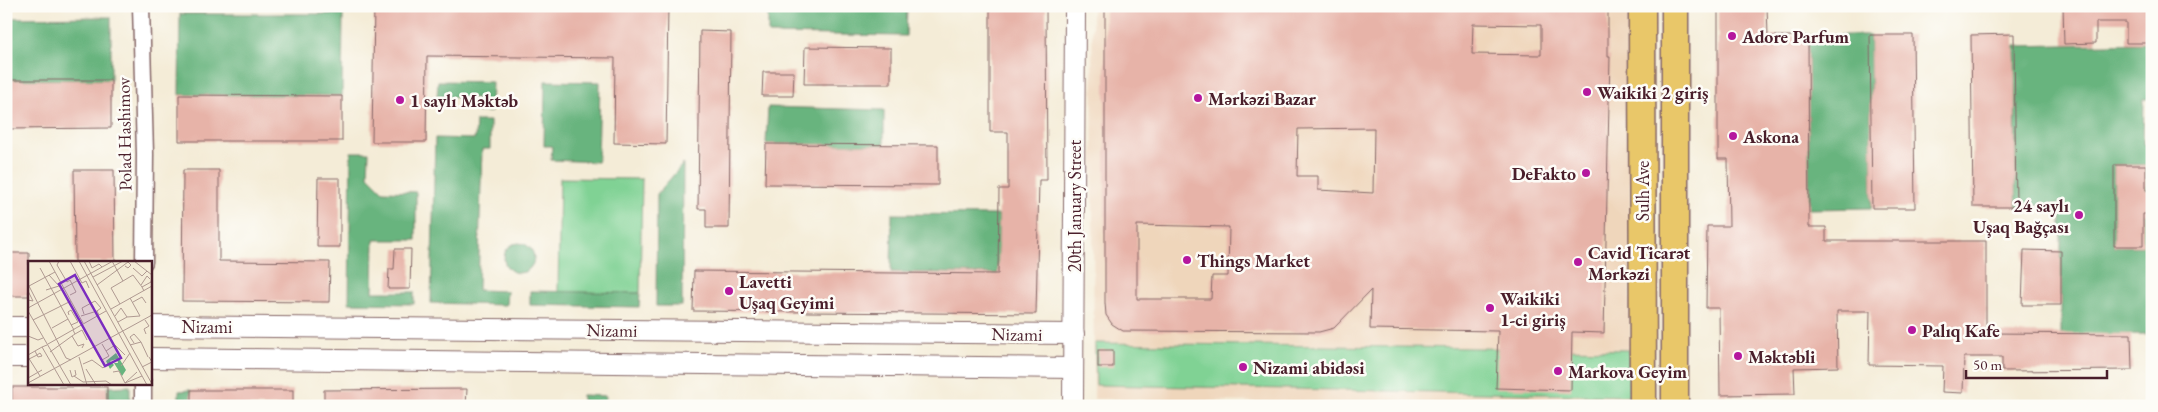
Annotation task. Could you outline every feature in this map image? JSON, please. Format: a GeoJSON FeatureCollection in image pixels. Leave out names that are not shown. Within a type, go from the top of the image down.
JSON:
{"type":"FeatureCollection","features":[{"type":"Feature","properties":{"kind":"highway","name":"Sulh Ave"},"geometry":{"type":"LineString","coordinates":[[1642,6],[1643,406]]}},
{"type":"Feature","properties":{"kind":"highway","name":"Sulh Ave"},"geometry":{"type":"LineString","coordinates":[[1675,406],[1676,6]]}},
{"type":"Feature","properties":{"kind":"street","name":"Polad Hashimov"},"geometry":{"type":"LineString","coordinates":[[141,6],[145,154],[144,261]]}},
{"type":"Feature","properties":{"kind":"street","name":"20th January Street"},"geometry":{"type":"LineString","coordinates":[[1073,406],[1075,6]]}},
{"type":"Feature","properties":{"kind":"street","name":"Nizami"},"geometry":{"type":"LineString","coordinates":[[151,326],[1074,334]]}},
{"type":"Feature","properties":{"kind":"street"},"geometry":{"type":"LineString","coordinates":[[6,327],[28,327]]}},
{"type":"Feature","properties":{"kind":"street"},"geometry":{"type":"LineString","coordinates":[[6,357],[28,357]]}},
{"type":"Feature","properties":{"kind":"street","name":"Nizami"},"geometry":{"type":"LineString","coordinates":[[151,358],[1073,368]]}},
{"type":"Feature","properties":{"kind":"street"},"geometry":{"type":"LineString","coordinates":[[143,384],[143,406]]}},
{"type":"Feature","properties":{"kind":"shaded area"},"geometry":{"type":"Polygon","coordinates":[[[1092,6],[1630,6],[1630,406],[1474,406],[1094,399],[1092,6]]]}},
{"type":"Feature","properties":{"kind":"green space"},"geometry":{"type":"Polygon","coordinates":[[[768,6],[907,6],[906,36],[768,34],[768,6]]]}},
{"type":"Feature","properties":{"kind":"green space"},"geometry":{"type":"Polygon","coordinates":[[[180,14],[343,14],[342,96],[179,95],[180,14]]]}},
{"type":"Feature","properties":{"kind":"green space"},"geometry":{"type":"Polygon","coordinates":[[[111,17],[111,80],[6,80],[6,18],[111,17]]]}},
{"type":"Feature","properties":{"kind":"green space"},"geometry":{"type":"Polygon","coordinates":[[[1808,35],[1870,35],[1872,208],[1809,209],[1808,35]]]}},
{"type":"Feature","properties":{"kind":"green space"},"geometry":{"type":"Polygon","coordinates":[[[2152,43],[2152,99],[2144,99],[2143,144],[2152,145],[2152,190],[2146,190],[2145,165],[2114,165],[2114,246],[2142,246],[2143,214],[2152,214],[2152,334],[2061,335],[2061,204],[2016,207],[2015,46],[2152,43]]]}},
{"type":"Feature","properties":{"kind":"green space"},"geometry":{"type":"Polygon","coordinates":[[[438,81],[492,82],[491,112],[477,112],[477,98],[437,97],[438,81]]]}},
{"type":"Feature","properties":{"kind":"green space"},"geometry":{"type":"Polygon","coordinates":[[[545,81],[600,82],[598,162],[551,160],[552,146],[544,146],[545,81]]]}},
{"type":"Feature","properties":{"kind":"green space"},"geometry":{"type":"Polygon","coordinates":[[[768,107],[884,110],[884,145],[766,144],[768,107]]]}},
{"type":"Feature","properties":{"kind":"green space"},"geometry":{"type":"Polygon","coordinates":[[[476,121],[490,121],[490,149],[482,149],[478,290],[507,291],[506,305],[431,303],[435,138],[475,139],[476,121]]]}},
{"type":"Feature","properties":{"kind":"green space"},"geometry":{"type":"Polygon","coordinates":[[[351,152],[369,152],[368,176],[383,191],[416,192],[416,240],[374,240],[373,292],[414,292],[414,304],[349,303],[351,152]]]}},
{"type":"Feature","properties":{"kind":"green space"},"geometry":{"type":"Polygon","coordinates":[[[683,164],[682,306],[656,306],[657,194],[683,164]]]}},
{"type":"Feature","properties":{"kind":"green space"},"geometry":{"type":"Polygon","coordinates":[[[560,178],[642,179],[640,293],[558,292],[560,178]]]}},
{"type":"Feature","properties":{"kind":"green space"},"geometry":{"type":"Polygon","coordinates":[[[892,214],[999,215],[998,274],[891,272],[892,214]]]}},
{"type":"Feature","properties":{"kind":"green space"},"geometry":{"type":"Polygon","coordinates":[[[519,243],[525,244],[533,252],[533,264],[525,272],[519,273],[513,272],[505,264],[504,258],[505,252],[513,244],[519,243]]]}},
{"type":"Feature","properties":{"kind":"green space"},"geometry":{"type":"Polygon","coordinates":[[[530,291],[640,293],[639,307],[530,305],[530,291]]]}},
{"type":"Feature","properties":{"kind":"green space"},"geometry":{"type":"Polygon","coordinates":[[[1095,343],[1629,350],[1629,396],[1096,385],[1095,343]]]}},
{"type":"Feature","properties":{"kind":"green space"},"geometry":{"type":"Polygon","coordinates":[[[130,386],[130,406],[107,406],[107,387],[130,386]]]}},
{"type":"Feature","properties":{"kind":"green space"},"geometry":{"type":"Polygon","coordinates":[[[191,390],[191,406],[179,406],[179,391],[191,390]]]}},
{"type":"Feature","properties":{"kind":"green space"},"geometry":{"type":"Polygon","coordinates":[[[582,395],[606,396],[605,406],[582,406],[582,395]]]}},
{"type":"Feature","properties":{"kind":"building","name":"1 saylı Məktəb"},"geometry":{"type":"Polygon","coordinates":[[[374,6],[668,6],[666,144],[614,143],[615,58],[427,56],[426,142],[372,142],[374,6]]]}},
{"type":"Feature","properties":{"kind":"building"},"geometry":{"type":"Polygon","coordinates":[[[990,6],[1046,6],[1047,180],[1039,180],[1036,314],[693,311],[694,271],[998,274],[999,189],[1008,189],[1008,132],[990,132],[990,6]]]}},
{"type":"Feature","properties":{"kind":"building"},"geometry":{"type":"Polygon","coordinates":[[[1105,6],[1608,6],[1608,56],[1610,56],[1604,333],[1572,332],[1571,390],[1496,388],[1498,331],[1370,329],[1371,290],[1334,328],[1319,332],[1123,331],[1112,324],[1106,315],[1105,6]],[[1473,24],[1472,54],[1541,55],[1541,25],[1473,24]],[[1374,128],[1298,129],[1297,176],[1318,176],[1318,190],[1373,193],[1374,128]],[[1137,225],[1137,299],[1211,299],[1212,276],[1228,276],[1229,227],[1137,225]]]}},
{"type":"Feature","properties":{"kind":"building"},"geometry":{"type":"Polygon","coordinates":[[[1718,6],[1767,6],[1768,36],[1808,36],[1809,227],[1826,227],[1826,241],[1986,241],[1986,333],[2131,334],[2132,370],[2002,371],[2002,357],[1964,357],[1963,393],[1942,392],[1943,366],[1869,365],[1870,311],[1837,311],[1838,367],[1794,368],[1795,394],[1720,395],[1719,308],[1706,308],[1707,226],[1729,226],[1728,159],[1718,159],[1718,6]]]}},
{"type":"Feature","properties":{"kind":"building"},"geometry":{"type":"Polygon","coordinates":[[[2063,6],[2152,6],[2152,43],[2126,43],[2126,22],[2096,22],[2096,43],[2064,44],[2063,6]]]}},
{"type":"Feature","properties":{"kind":"building"},"geometry":{"type":"Polygon","coordinates":[[[700,31],[731,32],[729,228],[706,228],[706,209],[698,209],[700,31]]]}},
{"type":"Feature","properties":{"kind":"building"},"geometry":{"type":"Polygon","coordinates":[[[2014,34],[2016,207],[1973,207],[1971,35],[2014,34]]]}},
{"type":"Feature","properties":{"kind":"building"},"geometry":{"type":"Polygon","coordinates":[[[1870,35],[1913,35],[1915,208],[1872,208],[1870,35]]]}},
{"type":"Feature","properties":{"kind":"building"},"geometry":{"type":"Polygon","coordinates":[[[805,47],[891,48],[891,84],[804,84],[805,47]]]}},
{"type":"Feature","properties":{"kind":"building"},"geometry":{"type":"Polygon","coordinates":[[[763,72],[794,72],[793,96],[762,96],[763,72]]]}},
{"type":"Feature","properties":{"kind":"building"},"geometry":{"type":"Polygon","coordinates":[[[6,80],[111,80],[111,128],[6,129],[6,80]]]}},
{"type":"Feature","properties":{"kind":"building"},"geometry":{"type":"Polygon","coordinates":[[[179,95],[342,96],[342,141],[179,141],[179,95]]]}},
{"type":"Feature","properties":{"kind":"building"},"geometry":{"type":"Polygon","coordinates":[[[766,144],[938,145],[938,185],[765,184],[766,144]]]}},
{"type":"Feature","properties":{"kind":"building"},"geometry":{"type":"Polygon","coordinates":[[[2114,165],[2146,165],[2146,190],[2152,190],[2152,214],[2143,214],[2143,246],[2114,246],[2114,165]]]}},
{"type":"Feature","properties":{"kind":"building"},"geometry":{"type":"Polygon","coordinates":[[[74,170],[114,170],[115,261],[75,261],[74,170]]]}},
{"type":"Feature","properties":{"kind":"building"},"geometry":{"type":"Polygon","coordinates":[[[183,170],[219,170],[219,261],[330,262],[329,302],[182,301],[183,170]]]}},
{"type":"Feature","properties":{"kind":"building"},"geometry":{"type":"Polygon","coordinates":[[[318,178],[340,178],[340,247],[317,247],[318,178]]]}},
{"type":"Feature","properties":{"kind":"building"},"geometry":{"type":"Polygon","coordinates":[[[395,249],[411,249],[410,289],[388,289],[389,269],[394,269],[395,249]]]}},
{"type":"Feature","properties":{"kind":"building"},"geometry":{"type":"Polygon","coordinates":[[[2024,250],[2061,251],[2061,305],[2022,305],[2024,250]]]}},
{"type":"Feature","properties":{"kind":"building"},"geometry":{"type":"Polygon","coordinates":[[[6,253],[29,253],[28,296],[6,296],[6,253]]]}},
{"type":"Feature","properties":{"kind":"building"},"geometry":{"type":"Polygon","coordinates":[[[1098,350],[1113,350],[1113,367],[1098,367],[1098,350]]]}},
{"type":"Feature","properties":{"kind":"building"},"geometry":{"type":"Polygon","coordinates":[[[12,387],[107,387],[107,406],[12,406],[12,387]]]}},
{"type":"Feature","properties":{"kind":"building"},"geometry":{"type":"Polygon","coordinates":[[[467,389],[466,406],[324,406],[324,390],[467,389]]]}},
{"type":"Feature","properties":{"kind":"building"},"geometry":{"type":"Polygon","coordinates":[[[191,390],[293,390],[293,406],[191,406],[191,390]]]}},
{"type":"Feature","properties":{"kind":"place","name":"Adore Parfum"},"geometry":{"type":"Point","coordinates":[1732,36]}},
{"type":"Feature","properties":{"kind":"place","name":"Waikiki 2 giriş"},"geometry":{"type":"Point","coordinates":[1587,92]}},
{"type":"Feature","properties":{"kind":"place","name":"Mərkəzi Bazar"},"geometry":{"type":"Point","coordinates":[1198,98]}},
{"type":"Feature","properties":{"kind":"place","name":"1 saylı Məktəb"},"geometry":{"type":"Point","coordinates":[400,100]}},
{"type":"Feature","properties":{"kind":"place","name":"Askona"},"geometry":{"type":"Point","coordinates":[1733,136]}},
{"type":"Feature","properties":{"kind":"place","name":"DeFakto"},"geometry":{"type":"Point","coordinates":[1586,173]}},
{"type":"Feature","properties":{"kind":"place","name":"24 saylı Uşaq Bağçası"},"geometry":{"type":"Point","coordinates":[2079,215]}},
{"type":"Feature","properties":{"kind":"place","name":"Things Market"},"geometry":{"type":"Point","coordinates":[1187,260]}},
{"type":"Feature","properties":{"kind":"place","name":"Cavid Ticarət Mərkəzi"},"geometry":{"type":"Point","coordinates":[1578,262]}},
{"type":"Feature","properties":{"kind":"place","name":"Lavetti Uşaq Geyimi"},"geometry":{"type":"Point","coordinates":[729,291]}},
{"type":"Feature","properties":{"kind":"place","name":"Waikiki 1-ci giriş"},"geometry":{"type":"Point","coordinates":[1490,308]}},
{"type":"Feature","properties":{"kind":"place","name":"Palıq Kafe"},"geometry":{"type":"Point","coordinates":[1912,330]}},
{"type":"Feature","properties":{"kind":"place","name":"Məktəbli"},"geometry":{"type":"Point","coordinates":[1738,356]}},
{"type":"Feature","properties":{"kind":"place","name":"Nizami abidәsi"},"geometry":{"type":"Point","coordinates":[1243,367]}},
{"type":"Feature","properties":{"kind":"place","name":"Markova Geyim"},"geometry":{"type":"Point","coordinates":[1558,371]}}]}
